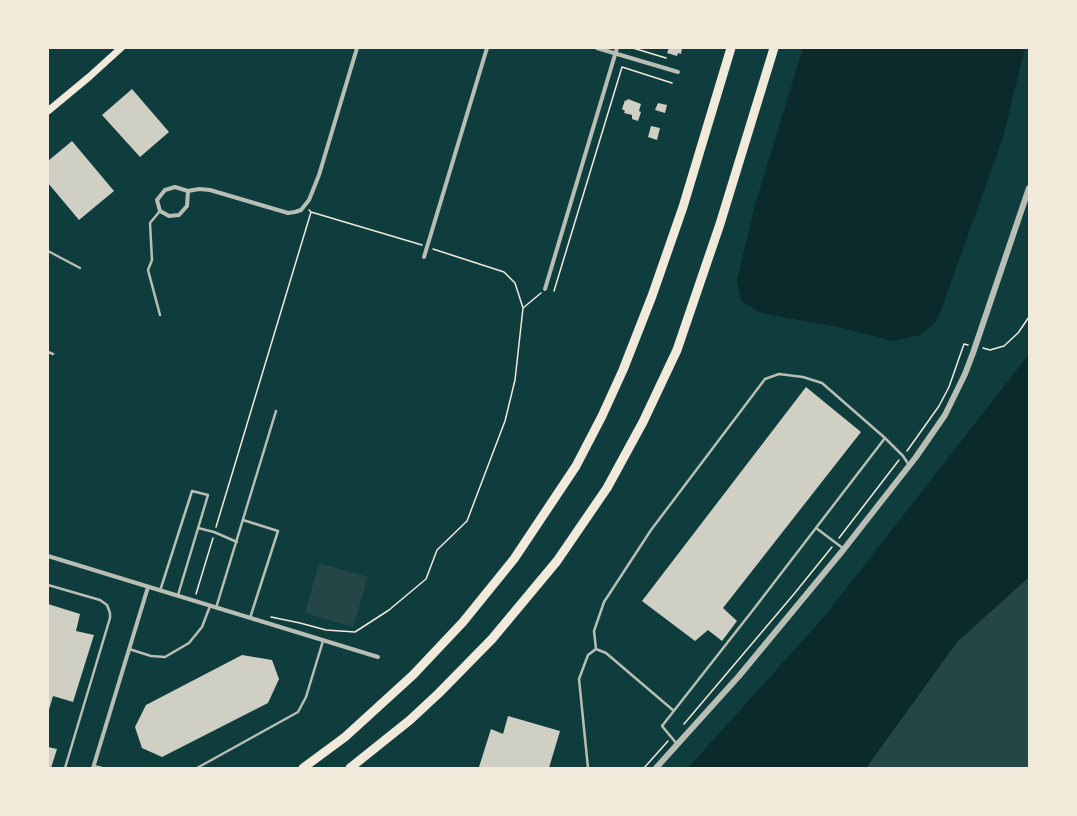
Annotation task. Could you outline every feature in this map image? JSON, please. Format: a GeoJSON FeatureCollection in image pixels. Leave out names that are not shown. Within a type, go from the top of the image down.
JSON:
{"type":"FeatureCollection","features":[{"type":"Feature","properties":{"kind":"highway"},"geometry":{"type":"LineString","coordinates":[[303,768],[344,737],[408,680],[463,622],[514,558],[576,466],[602,416],[623,370],[652,296],[683,207],[731,48]]}},
{"type":"Feature","properties":{"kind":"highway"},"geometry":{"type":"LineString","coordinates":[[350,768],[410,720],[433,699],[492,638],[557,561],[579,531],[611,482],[646,416],[677,350],[720,224],[774,48]]}},
{"type":"Feature","properties":{"kind":"main road"},"geometry":{"type":"LineString","coordinates":[[48,111],[51,104],[89,77],[121,48]]}},
{"type":"Feature","properties":{"kind":"street"},"geometry":{"type":"LineString","coordinates":[[188,191],[187,206],[179,215],[169,216],[160,210],[157,200],[165,190],[175,188],[188,191],[199,189],[210,190],[288,213],[301,210],[309,200],[319,175],[357,48]]}},
{"type":"Feature","properties":{"kind":"street"},"geometry":{"type":"LineString","coordinates":[[424,257],[487,48]]}},
{"type":"Feature","properties":{"kind":"street"},"geometry":{"type":"LineString","coordinates":[[597,48],[678,72]]}},
{"type":"Feature","properties":{"kind":"street"},"geometry":{"type":"LineString","coordinates":[[545,289],[617,48]]}},
{"type":"Feature","properties":{"kind":"street"},"geometry":{"type":"LineString","coordinates":[[656,768],[739,676],[844,549],[909,465],[945,415],[965,374],[976,346],[1029,188]]}},
{"type":"Feature","properties":{"kind":"street"},"geometry":{"type":"LineString","coordinates":[[48,556],[378,657]]}},
{"type":"Feature","properties":{"kind":"street"},"geometry":{"type":"LineString","coordinates":[[93,767],[148,587]]}},
{"type":"Feature","properties":{"kind":"lane"},"geometry":{"type":"LineString","coordinates":[[160,210],[150,222],[152,260],[148,270],[160,315]]}},
{"type":"Feature","properties":{"kind":"lane"},"geometry":{"type":"LineString","coordinates":[[48,251],[80,268]]}},
{"type":"Feature","properties":{"kind":"lane"},"geometry":{"type":"LineString","coordinates":[[48,352],[53,354]]}},
{"type":"Feature","properties":{"kind":"lane"},"geometry":{"type":"LineString","coordinates":[[596,649],[594,631],[604,602],[651,530],[765,379],[779,374],[803,377],[822,383],[885,438],[903,456],[909,465]]}},
{"type":"Feature","properties":{"kind":"lane"},"geometry":{"type":"LineString","coordinates":[[216,608],[276,411]]}},
{"type":"Feature","properties":{"kind":"lane"},"geometry":{"type":"LineString","coordinates":[[678,744],[662,726],[885,438]]}},
{"type":"Feature","properties":{"kind":"lane"},"geometry":{"type":"LineString","coordinates":[[160,591],[192,491],[208,496],[177,596]]}},
{"type":"Feature","properties":{"kind":"lane"},"geometry":{"type":"LineString","coordinates":[[243,520],[278,531],[250,618]]}},
{"type":"Feature","properties":{"kind":"lane"},"geometry":{"type":"LineString","coordinates":[[198,528],[214,532],[236,542]]}},
{"type":"Feature","properties":{"kind":"lane"},"geometry":{"type":"LineString","coordinates":[[816,528],[844,549]]}},
{"type":"Feature","properties":{"kind":"lane"},"geometry":{"type":"LineString","coordinates":[[48,584],[100,600],[107,605],[110,613],[110,618],[65,768]]}},
{"type":"Feature","properties":{"kind":"lane"},"geometry":{"type":"LineString","coordinates":[[129,649],[151,656],[165,656],[189,643],[202,627],[210,606]]}},
{"type":"Feature","properties":{"kind":"lane"},"geometry":{"type":"LineString","coordinates":[[197,768],[298,712],[306,697],[323,641]]}},
{"type":"Feature","properties":{"kind":"lane"},"geometry":{"type":"LineString","coordinates":[[596,649],[606,654],[674,711]]}},
{"type":"Feature","properties":{"kind":"lane"},"geometry":{"type":"LineString","coordinates":[[588,768],[579,679],[588,655],[596,649]]}},
{"type":"Feature","properties":{"kind":"lane"},"geometry":{"type":"LineString","coordinates":[[93,767],[102,768]]}},
{"type":"Feature","properties":{"kind":"path"},"geometry":{"type":"LineString","coordinates":[[633,48],[666,58]]}},
{"type":"Feature","properties":{"kind":"path"},"geometry":{"type":"LineString","coordinates":[[554,291],[622,68],[672,83]]}},
{"type":"Feature","properties":{"kind":"path"},"geometry":{"type":"LineString","coordinates":[[257,621],[261,616],[273,617],[326,630],[355,632],[389,610],[426,579],[437,550],[467,521],[505,421],[515,380],[523,308],[515,283],[504,272],[428,247],[311,212],[305,206]]}},
{"type":"Feature","properties":{"kind":"path"},"geometry":{"type":"LineString","coordinates":[[194,601],[311,212]]}},
{"type":"Feature","properties":{"kind":"path"},"geometry":{"type":"LineString","coordinates":[[523,308],[545,289]]}},
{"type":"Feature","properties":{"kind":"path"},"geometry":{"type":"LineString","coordinates":[[644,768],[672,738],[789,600],[903,456],[939,406],[949,388],[964,344],[990,350],[1004,346],[1018,332],[1029,317]]}},
{"type":"Feature","properties":{"kind":"shaded area"},"geometry":{"type":"Polygon","coordinates":[[[803,48],[1025,48],[1003,138],[937,321],[921,335],[893,341],[842,328],[761,313],[741,301],[737,281],[754,208],[803,48]]]}},
{"type":"Feature","properties":{"kind":"shaded area"},"geometry":{"type":"Polygon","coordinates":[[[1029,354],[1029,577],[957,642],[866,768],[688,768],[824,617],[1029,354]]]}},
{"type":"Feature","properties":{"kind":"shaded area"},"geometry":{"type":"Polygon","coordinates":[[[319,563],[368,577],[353,627],[305,613],[319,563]]]}},
{"type":"Feature","properties":{"kind":"shaded area"},"geometry":{"type":"Polygon","coordinates":[[[1029,577],[1029,768],[866,768],[957,642],[1029,577]]]}},
{"type":"Feature","properties":{"kind":"building"},"geometry":{"type":"Polygon","coordinates":[[[669,48],[682,48],[681,54],[678,53],[677,56],[667,53],[669,48]]]}},
{"type":"Feature","properties":{"kind":"building"},"geometry":{"type":"Polygon","coordinates":[[[132,89],[169,132],[140,157],[102,115],[132,89]]]}},
{"type":"Feature","properties":{"kind":"building"},"geometry":{"type":"Polygon","coordinates":[[[628,99],[641,104],[639,111],[641,112],[638,121],[632,119],[632,115],[624,113],[625,111],[622,109],[625,100],[626,101],[628,99]]]}},
{"type":"Feature","properties":{"kind":"building"},"geometry":{"type":"Polygon","coordinates":[[[658,103],[667,105],[665,113],[655,110],[658,103]]]}},
{"type":"Feature","properties":{"kind":"building"},"geometry":{"type":"Polygon","coordinates":[[[651,126],[660,128],[657,140],[648,137],[651,126]]]}},
{"type":"Feature","properties":{"kind":"building"},"geometry":{"type":"Polygon","coordinates":[[[72,141],[114,191],[79,220],[48,183],[48,161],[72,141]]]}},
{"type":"Feature","properties":{"kind":"building"},"geometry":{"type":"Polygon","coordinates":[[[806,387],[861,432],[723,608],[737,621],[722,641],[708,630],[695,641],[642,601],[806,387]]]}},
{"type":"Feature","properties":{"kind":"building"},"geometry":{"type":"Polygon","coordinates":[[[48,604],[80,614],[76,631],[94,635],[73,702],[53,696],[48,713],[48,604]]]}},
{"type":"Feature","properties":{"kind":"building"},"geometry":{"type":"Polygon","coordinates":[[[242,655],[272,660],[279,679],[268,703],[162,757],[142,748],[135,727],[146,705],[242,655]]]}},
{"type":"Feature","properties":{"kind":"building"},"geometry":{"type":"Polygon","coordinates":[[[508,716],[560,731],[549,768],[479,767],[491,729],[503,734],[508,716]]]}},
{"type":"Feature","properties":{"kind":"building"},"geometry":{"type":"Polygon","coordinates":[[[48,747],[57,749],[51,768],[48,768],[48,747]]]}}]}
